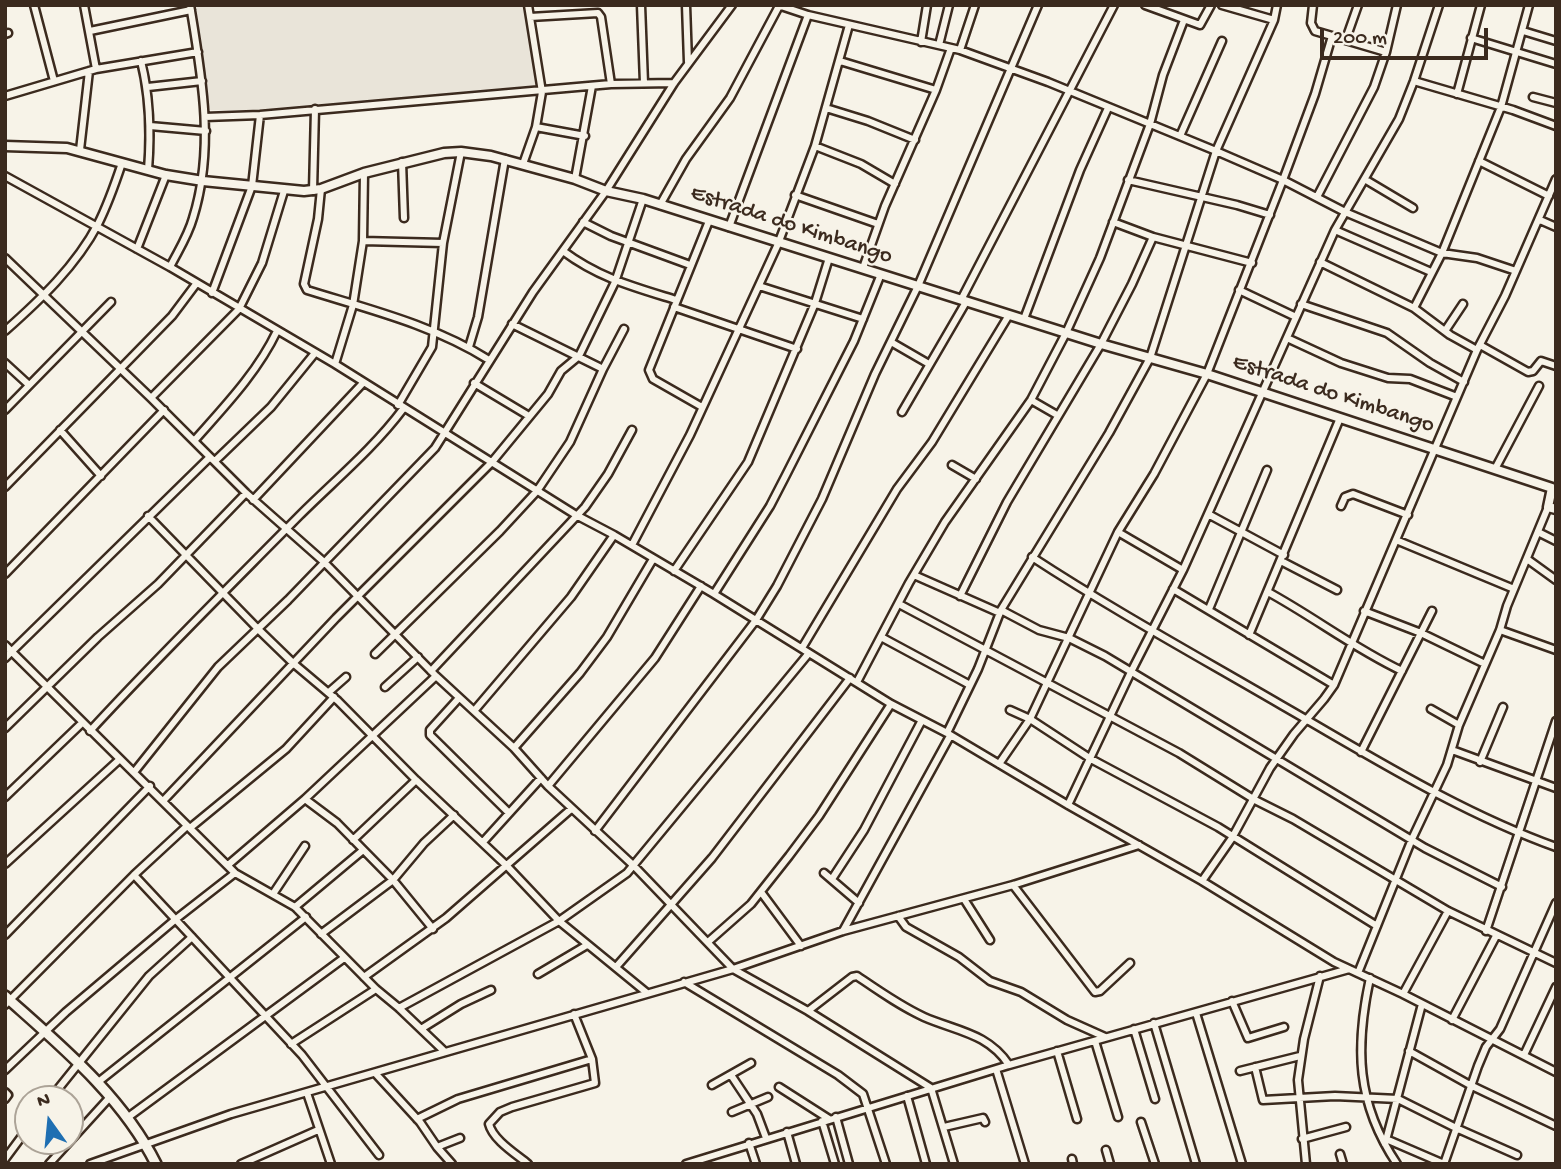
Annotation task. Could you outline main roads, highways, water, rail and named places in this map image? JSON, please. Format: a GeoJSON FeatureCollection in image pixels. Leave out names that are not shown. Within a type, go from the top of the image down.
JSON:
{"type":"FeatureCollection","features":[{"type":"Feature","properties":{"kind":"main road"},"geometry":{"type":"LineString","coordinates":[[7,1000],[79,1063],[110,1097],[146,1144],[156,1164]]}}]}
